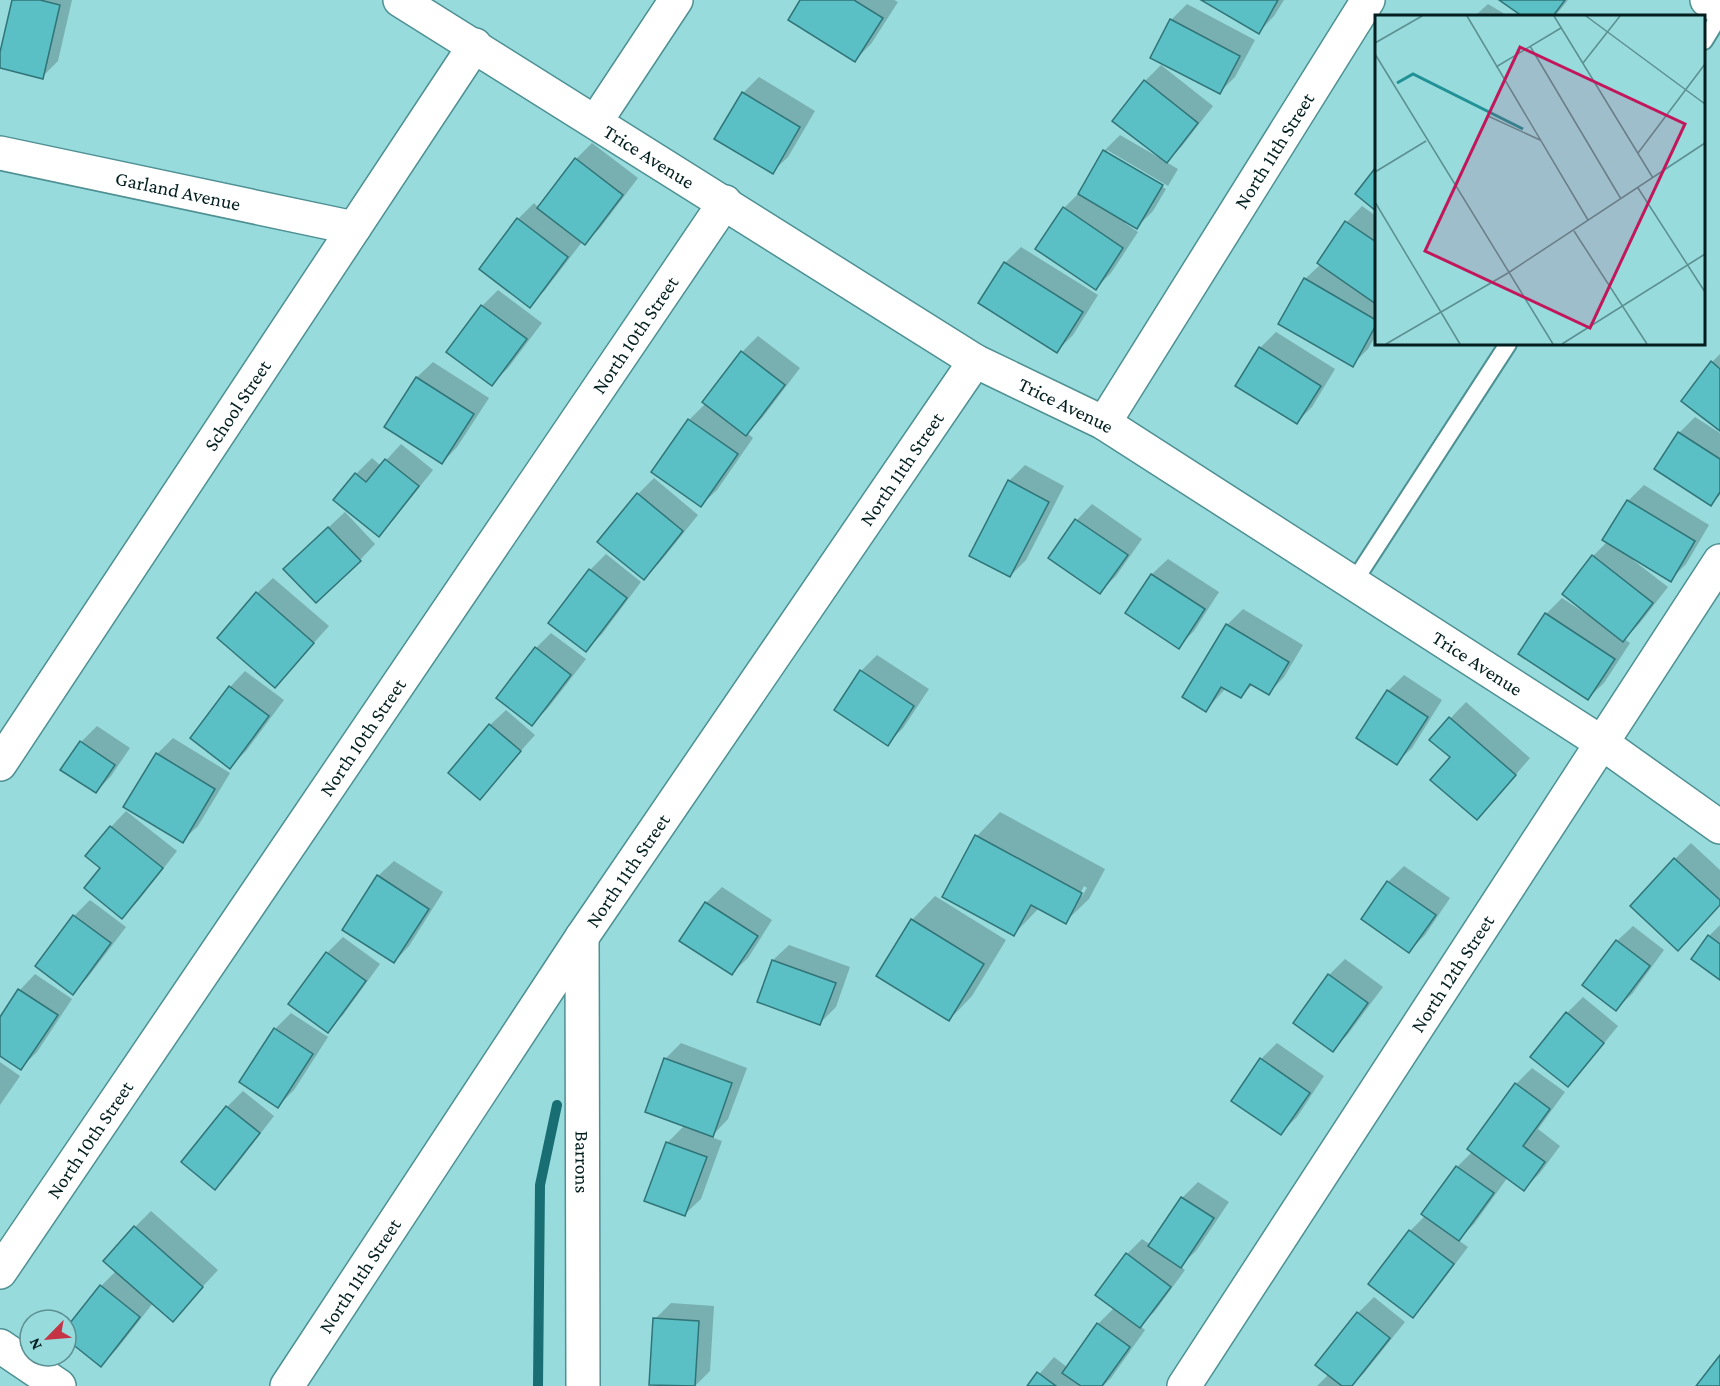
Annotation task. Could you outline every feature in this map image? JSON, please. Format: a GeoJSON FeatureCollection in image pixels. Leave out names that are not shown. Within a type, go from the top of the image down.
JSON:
{"type":"FeatureCollection","features":[{"type":"Feature","properties":{"kind":"street","name":"Trice Avenue"},"geometry":{"type":"LineString","coordinates":[[400,0],[597,121],[975,361],[1104,423],[1602,743],[1720,827]]}},
{"type":"Feature","properties":{"kind":"street"},"geometry":{"type":"LineString","coordinates":[[597,121],[676,0]]}},
{"type":"Feature","properties":{"kind":"street","name":"North 11th Street"},"geometry":{"type":"LineString","coordinates":[[1104,423],[1368,0]]}},
{"type":"Feature","properties":{"kind":"street"},"geometry":{"type":"LineString","coordinates":[[1707,0],[1720,8]]}},
{"type":"Feature","properties":{"kind":"street","name":"School Street"},"geometry":{"type":"LineString","coordinates":[[0,764],[475,45]]}},
{"type":"Feature","properties":{"kind":"street","name":"Garland Avenue"},"geometry":{"type":"LineString","coordinates":[[0,153],[354,228]]}},
{"type":"Feature","properties":{"kind":"street","name":"North 10th Street"},"geometry":{"type":"LineString","coordinates":[[0,1272],[725,202]]}},
{"type":"Feature","properties":{"kind":"street","name":"North 11th Street"},"geometry":{"type":"LineString","coordinates":[[287,1386],[582,937],[975,361]]}},
{"type":"Feature","properties":{"kind":"street","name":"North 12th Street"},"geometry":{"type":"LineString","coordinates":[[1184,1386],[1720,561]]}},
{"type":"Feature","properties":{"kind":"street","name":"Barrons"},"geometry":{"type":"LineString","coordinates":[[582,937],[583,1386]]}},
{"type":"Feature","properties":{"kind":"street"},"geometry":{"type":"LineString","coordinates":[[0,1346],[59,1386]]}},
{"type":"Feature","properties":{"kind":"lane"},"geometry":{"type":"LineString","coordinates":[[1705,39],[1720,15]]}},
{"type":"Feature","properties":{"kind":"lane"},"geometry":{"type":"LineString","coordinates":[[1353,583],[1507,345]]}},
{"type":"Feature","properties":{"kind":"building"},"geometry":{"type":"Polygon","coordinates":[[[12,0],[40,0],[60,5],[43,79],[0,68],[0,52],[12,0]]]}},
{"type":"Feature","properties":{"kind":"building"},"geometry":{"type":"Polygon","coordinates":[[[800,0],[854,0],[883,18],[855,62],[788,20],[800,0]]]}},
{"type":"Feature","properties":{"kind":"building"},"geometry":{"type":"Polygon","coordinates":[[[1201,0],[1278,0],[1259,34],[1201,0]]]}},
{"type":"Feature","properties":{"kind":"building"},"geometry":{"type":"Polygon","coordinates":[[[1499,0],[1565,0],[1554,15],[1521,15],[1499,0]]]}},
{"type":"Feature","properties":{"kind":"building"},"geometry":{"type":"Polygon","coordinates":[[[1170,19],[1240,56],[1220,94],[1150,58],[1170,19]]]}},
{"type":"Feature","properties":{"kind":"building"},"geometry":{"type":"Polygon","coordinates":[[[1144,80],[1198,123],[1167,163],[1112,121],[1144,80]]]}},
{"type":"Feature","properties":{"kind":"building"},"geometry":{"type":"Polygon","coordinates":[[[742,92],[800,127],[773,174],[714,139],[742,92]]]}},
{"type":"Feature","properties":{"kind":"building"},"geometry":{"type":"Polygon","coordinates":[[[1103,150],[1163,185],[1137,229],[1078,194],[1103,150]]]}},
{"type":"Feature","properties":{"kind":"building"},"geometry":{"type":"Polygon","coordinates":[[[575,158],[623,195],[585,245],[537,208],[575,158]]]}},
{"type":"Feature","properties":{"kind":"building"},"geometry":{"type":"Polygon","coordinates":[[[1375,168],[1375,210],[1355,194],[1375,168]]]}},
{"type":"Feature","properties":{"kind":"building"},"geometry":{"type":"Polygon","coordinates":[[[1063,207],[1123,248],[1096,290],[1035,249],[1063,207]]]}},
{"type":"Feature","properties":{"kind":"building"},"geometry":{"type":"Polygon","coordinates":[[[517,218],[568,257],[530,308],[479,269],[517,218]]]}},
{"type":"Feature","properties":{"kind":"building"},"geometry":{"type":"Polygon","coordinates":[[[1345,221],[1375,241],[1375,303],[1317,263],[1345,221]]]}},
{"type":"Feature","properties":{"kind":"building"},"geometry":{"type":"Polygon","coordinates":[[[1004,262],[1083,312],[1057,353],[978,303],[1004,262]]]}},
{"type":"Feature","properties":{"kind":"building"},"geometry":{"type":"Polygon","coordinates":[[[1304,278],[1375,319],[1375,327],[1353,367],[1278,324],[1304,278]]]}},
{"type":"Feature","properties":{"kind":"building"},"geometry":{"type":"Polygon","coordinates":[[[481,305],[527,339],[492,386],[446,352],[481,305]]]}},
{"type":"Feature","properties":{"kind":"building"},"geometry":{"type":"Polygon","coordinates":[[[1259,347],[1321,386],[1297,424],[1235,386],[1259,347]]]}},
{"type":"Feature","properties":{"kind":"building"},"geometry":{"type":"Polygon","coordinates":[[[741,351],[785,385],[746,436],[702,402],[741,351]]]}},
{"type":"Feature","properties":{"kind":"building"},"geometry":{"type":"Polygon","coordinates":[[[1711,361],[1720,369],[1720,431],[1681,401],[1711,361]]]}},
{"type":"Feature","properties":{"kind":"building"},"geometry":{"type":"Polygon","coordinates":[[[416,377],[474,414],[442,464],[384,427],[416,377]]]}},
{"type":"Feature","properties":{"kind":"building"},"geometry":{"type":"Polygon","coordinates":[[[688,419],[738,454],[701,507],[651,472],[688,419]]]}},
{"type":"Feature","properties":{"kind":"building"},"geometry":{"type":"Polygon","coordinates":[[[1678,432],[1720,459],[1720,492],[1711,506],[1654,469],[1678,432]]]}},
{"type":"Feature","properties":{"kind":"building"},"geometry":{"type":"Polygon","coordinates":[[[385,459],[419,486],[379,537],[333,500],[355,473],[366,482],[385,459]]]}},
{"type":"Feature","properties":{"kind":"building"},"geometry":{"type":"Polygon","coordinates":[[[1008,480],[1049,502],[1010,577],[969,556],[1008,480]]]}},
{"type":"Feature","properties":{"kind":"building"},"geometry":{"type":"Polygon","coordinates":[[[637,493],[683,531],[644,580],[597,542],[637,493]]]}},
{"type":"Feature","properties":{"kind":"building"},"geometry":{"type":"Polygon","coordinates":[[[1627,500],[1695,541],[1671,582],[1602,540],[1627,500]]]}},
{"type":"Feature","properties":{"kind":"building"},"geometry":{"type":"Polygon","coordinates":[[[1075,519],[1128,555],[1100,594],[1048,558],[1075,519]]]}},
{"type":"Feature","properties":{"kind":"building"},"geometry":{"type":"Polygon","coordinates":[[[328,527],[361,561],[316,603],[283,569],[328,527]]]}},
{"type":"Feature","properties":{"kind":"building"},"geometry":{"type":"Polygon","coordinates":[[[1592,555],[1653,603],[1623,642],[1562,594],[1592,555]]]}},
{"type":"Feature","properties":{"kind":"building"},"geometry":{"type":"Polygon","coordinates":[[[589,569],[627,598],[586,652],[548,623],[589,569]]]}},
{"type":"Feature","properties":{"kind":"building"},"geometry":{"type":"Polygon","coordinates":[[[1151,574],[1205,609],[1179,649],[1125,613],[1151,574]]]}},
{"type":"Feature","properties":{"kind":"building"},"geometry":{"type":"Polygon","coordinates":[[[256,592],[314,643],[275,688],[217,638],[256,592]]]}},
{"type":"Feature","properties":{"kind":"building"},"geometry":{"type":"Polygon","coordinates":[[[1545,613],[1615,659],[1588,700],[1518,654],[1545,613]]]}},
{"type":"Feature","properties":{"kind":"building"},"geometry":{"type":"Polygon","coordinates":[[[1226,624],[1289,662],[1269,695],[1250,684],[1241,698],[1221,687],[1206,712],[1182,697],[1226,624]]]}},
{"type":"Feature","properties":{"kind":"building"},"geometry":{"type":"Polygon","coordinates":[[[535,647],[571,675],[532,726],[496,698],[535,647]]]}},
{"type":"Feature","properties":{"kind":"building"},"geometry":{"type":"Polygon","coordinates":[[[860,670],[914,706],[888,746],[834,710],[860,670]]]}},
{"type":"Feature","properties":{"kind":"building"},"geometry":{"type":"Polygon","coordinates":[[[229,686],[269,716],[230,769],[190,738],[229,686]]]}},
{"type":"Feature","properties":{"kind":"building"},"geometry":{"type":"Polygon","coordinates":[[[1387,690],[1428,717],[1397,765],[1356,738],[1387,690]]]}},
{"type":"Feature","properties":{"kind":"building"},"geometry":{"type":"Polygon","coordinates":[[[1449,717],[1516,775],[1477,820],[1430,780],[1450,757],[1429,740],[1449,717]]]}},
{"type":"Feature","properties":{"kind":"building"},"geometry":{"type":"Polygon","coordinates":[[[489,724],[521,751],[480,800],[448,773],[489,724]]]}},
{"type":"Feature","properties":{"kind":"building"},"geometry":{"type":"Polygon","coordinates":[[[80,741],[115,765],[96,793],[60,770],[80,741]]]}},
{"type":"Feature","properties":{"kind":"building"},"geometry":{"type":"Polygon","coordinates":[[[156,753],[215,789],[183,843],[123,807],[156,753]]]}},
{"type":"Feature","properties":{"kind":"building"},"geometry":{"type":"Polygon","coordinates":[[[110,826],[163,868],[122,919],[84,888],[100,868],[85,856],[110,826]]]}},
{"type":"Feature","properties":{"kind":"building"},"geometry":{"type":"Polygon","coordinates":[[[975,835],[1082,893],[1066,924],[1031,905],[1014,936],[942,897],[975,835]]]}},
{"type":"Feature","properties":{"kind":"building"},"geometry":{"type":"Polygon","coordinates":[[[1674,858],[1720,900],[1720,905],[1678,951],[1630,906],[1674,858]]]}},
{"type":"Feature","properties":{"kind":"building"},"geometry":{"type":"Polygon","coordinates":[[[377,875],[429,909],[394,963],[342,930],[377,875]]]}},
{"type":"Feature","properties":{"kind":"building"},"geometry":{"type":"Polygon","coordinates":[[[1387,881],[1436,915],[1409,953],[1361,919],[1387,881]]]}},
{"type":"Feature","properties":{"kind":"building"},"geometry":{"type":"Polygon","coordinates":[[[705,902],[758,936],[732,975],[679,941],[705,902]]]}},
{"type":"Feature","properties":{"kind":"building"},"geometry":{"type":"Polygon","coordinates":[[[73,915],[111,943],[73,995],[35,966],[73,915]]]}},
{"type":"Feature","properties":{"kind":"building"},"geometry":{"type":"Polygon","coordinates":[[[911,919],[984,964],[949,1021],[876,976],[911,919]]]}},
{"type":"Feature","properties":{"kind":"building"},"geometry":{"type":"Polygon","coordinates":[[[1708,935],[1720,944],[1720,980],[1691,959],[1708,935]]]}},
{"type":"Feature","properties":{"kind":"building"},"geometry":{"type":"Polygon","coordinates":[[[1616,940],[1650,966],[1616,1011],[1582,985],[1616,940]]]}},
{"type":"Feature","properties":{"kind":"building"},"geometry":{"type":"Polygon","coordinates":[[[326,952],[366,981],[328,1033],[288,1004],[326,952]]]}},
{"type":"Feature","properties":{"kind":"building"},"geometry":{"type":"Polygon","coordinates":[[[772,960],[836,983],[820,1025],[757,1002],[772,960]]]}},
{"type":"Feature","properties":{"kind":"building"},"geometry":{"type":"Polygon","coordinates":[[[1328,974],[1368,1003],[1333,1052],[1293,1023],[1328,974]]]}},
{"type":"Feature","properties":{"kind":"building"},"geometry":{"type":"Polygon","coordinates":[[[18,989],[58,1015],[21,1070],[0,1056],[0,1017],[18,989]]]}},
{"type":"Feature","properties":{"kind":"building"},"geometry":{"type":"Polygon","coordinates":[[[1566,1012],[1604,1043],[1568,1087],[1530,1057],[1566,1012]]]}},
{"type":"Feature","properties":{"kind":"building"},"geometry":{"type":"Polygon","coordinates":[[[274,1028],[313,1054],[278,1108],[239,1082],[274,1028]]]}},
{"type":"Feature","properties":{"kind":"building"},"geometry":{"type":"Polygon","coordinates":[[[664,1058],[732,1083],[713,1137],[645,1112],[664,1058]]]}},
{"type":"Feature","properties":{"kind":"building"},"geometry":{"type":"Polygon","coordinates":[[[1260,1058],[1310,1093],[1281,1135],[1231,1101],[1260,1058]]]}},
{"type":"Feature","properties":{"kind":"building"},"geometry":{"type":"Polygon","coordinates":[[[1515,1083],[1550,1109],[1523,1146],[1545,1162],[1524,1191],[1467,1149],[1515,1083]]]}},
{"type":"Feature","properties":{"kind":"building"},"geometry":{"type":"Polygon","coordinates":[[[226,1106],[260,1133],[215,1190],[181,1162],[226,1106]]]}},
{"type":"Feature","properties":{"kind":"building"},"geometry":{"type":"Polygon","coordinates":[[[666,1142],[707,1157],[685,1216],[644,1201],[666,1142]]]}},
{"type":"Feature","properties":{"kind":"building"},"geometry":{"type":"Polygon","coordinates":[[[1456,1166],[1494,1193],[1459,1241],[1421,1214],[1456,1166]]]}},
{"type":"Feature","properties":{"kind":"building"},"geometry":{"type":"Polygon","coordinates":[[[1181,1197],[1214,1218],[1181,1268],[1148,1246],[1181,1197]]]}},
{"type":"Feature","properties":{"kind":"building"},"geometry":{"type":"Polygon","coordinates":[[[134,1226],[203,1287],[173,1322],[103,1261],[134,1226]]]}},
{"type":"Feature","properties":{"kind":"building"},"geometry":{"type":"Polygon","coordinates":[[[1409,1230],[1454,1264],[1413,1318],[1368,1284],[1409,1230]]]}},
{"type":"Feature","properties":{"kind":"building"},"geometry":{"type":"Polygon","coordinates":[[[1126,1253],[1171,1287],[1140,1328],[1095,1295],[1126,1253]]]}},
{"type":"Feature","properties":{"kind":"building"},"geometry":{"type":"Polygon","coordinates":[[[100,1285],[140,1317],[101,1367],[78,1349],[78,1313],[100,1285]]]}},
{"type":"Feature","properties":{"kind":"building"},"geometry":{"type":"Polygon","coordinates":[[[1357,1312],[1390,1338],[1352,1386],[1342,1386],[1315,1365],[1357,1312]]]}},
{"type":"Feature","properties":{"kind":"building"},"geometry":{"type":"Polygon","coordinates":[[[653,1318],[699,1321],[695,1386],[649,1385],[653,1318]]]}},
{"type":"Feature","properties":{"kind":"building"},"geometry":{"type":"Polygon","coordinates":[[[1097,1323],[1130,1347],[1102,1386],[1081,1386],[1062,1373],[1097,1323]]]}},
{"type":"Feature","properties":{"kind":"building"},"geometry":{"type":"Polygon","coordinates":[[[1720,1355],[1720,1386],[1696,1386],[1720,1355]]]}},
{"type":"Feature","properties":{"kind":"building"},"geometry":{"type":"Polygon","coordinates":[[[1037,1372],[1056,1386],[1027,1386],[1037,1372]]]}},
{"type":"Feature","properties":{"kind":"waterway"},"geometry":{"type":"LineString","coordinates":[[538,1386],[540,1185],[557,1105]]}}]}
